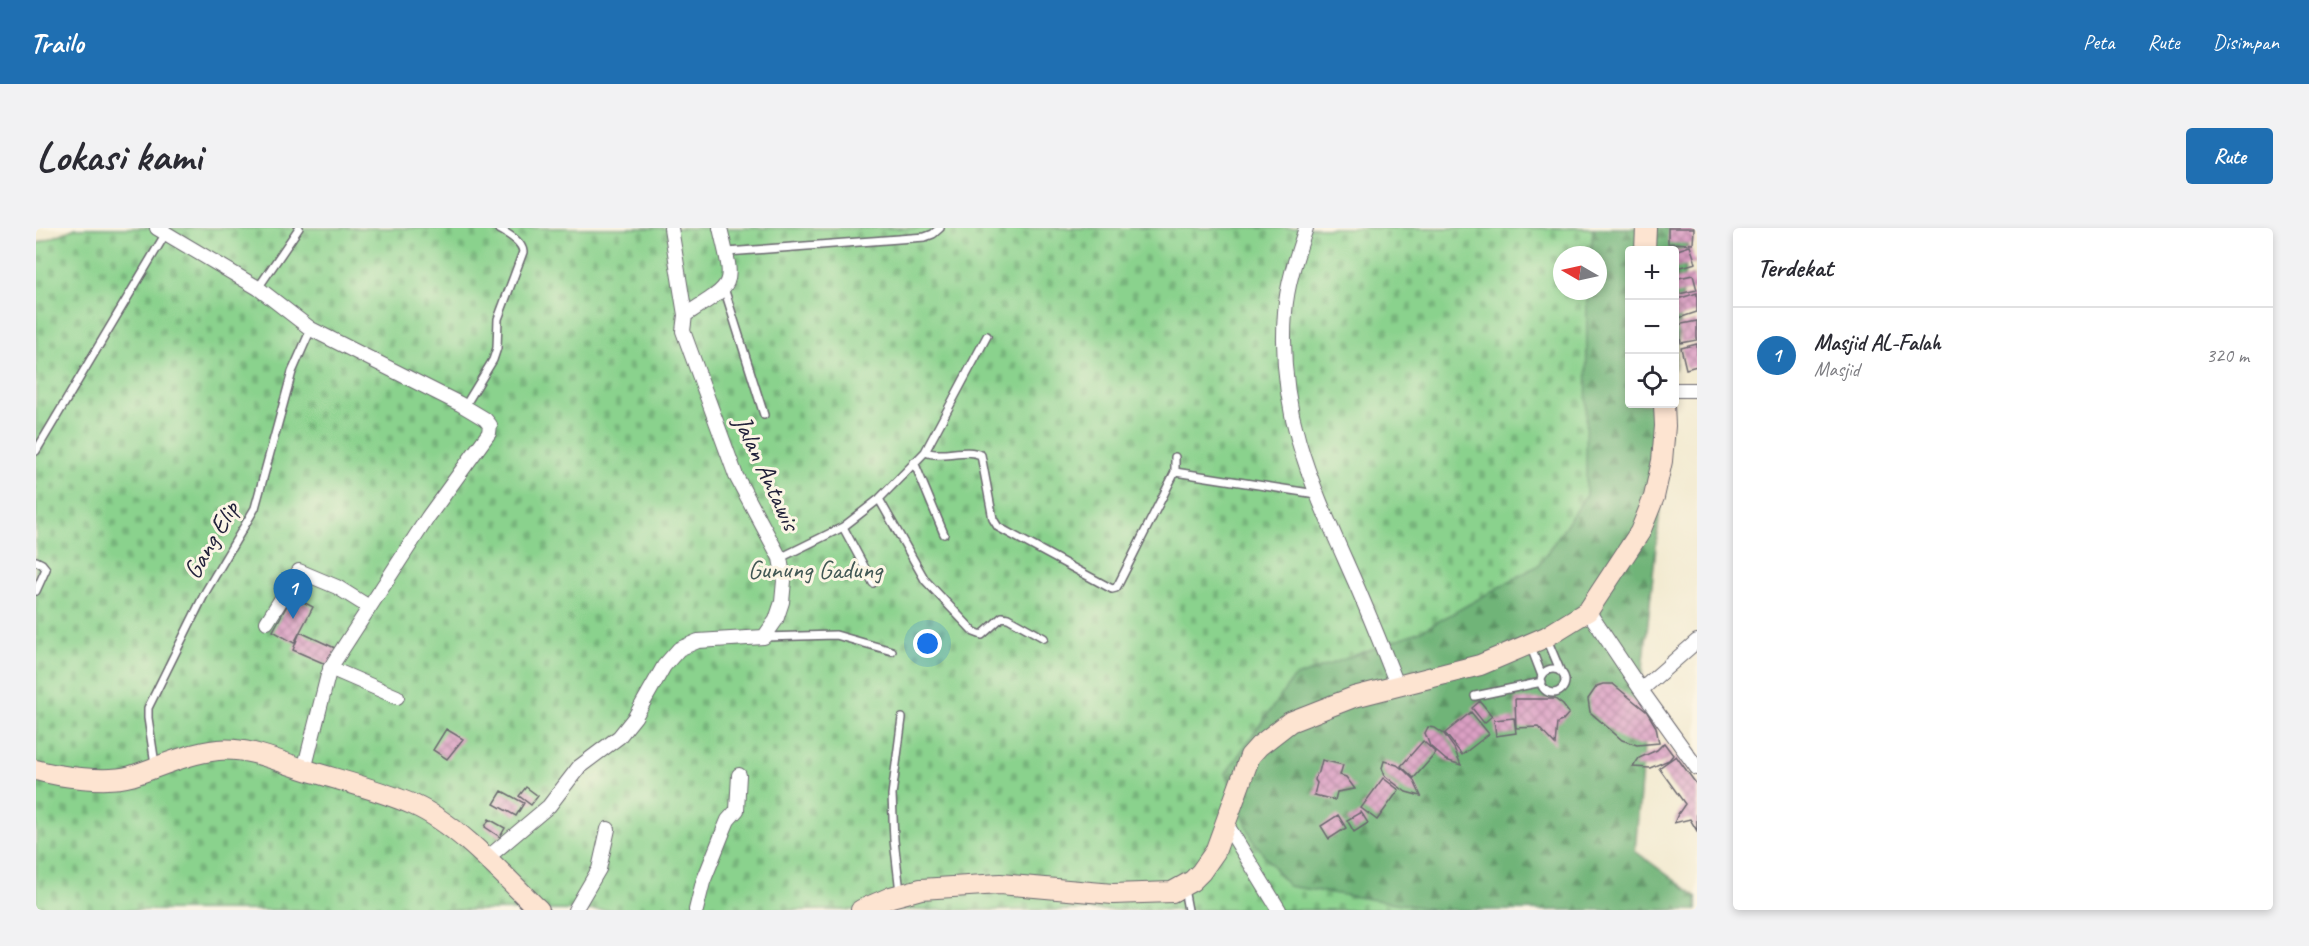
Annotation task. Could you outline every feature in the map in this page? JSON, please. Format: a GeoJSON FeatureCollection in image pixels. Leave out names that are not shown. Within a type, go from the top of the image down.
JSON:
{"type":"FeatureCollection","features":[{"type":"Feature","properties":{"kind":"street","name":"Jalan Antawis"},"geometry":{"type":"LineString","coordinates":[[671,228],[685,315],[683,331],[733,469],[780,558],[784,580],[782,602],[776,620],[764,638]]}},
{"type":"Feature","properties":{"kind":"street"},"geometry":{"type":"LineString","coordinates":[[685,315],[724,288],[730,275],[727,252],[720,228]]}},
{"type":"Feature","properties":{"kind":"street"},"geometry":{"type":"LineString","coordinates":[[1306,228],[1291,275],[1285,310],[1284,344],[1289,407],[1295,436],[1316,494],[1398,687]]}},
{"type":"Feature","properties":{"kind":"street"},"geometry":{"type":"LineString","coordinates":[[1645,246],[1646,228]]}},
{"type":"Feature","properties":{"kind":"street"},"geometry":{"type":"LineString","coordinates":[[162,231],[258,288],[311,329],[465,406],[489,423],[491,428],[428,517],[330,668],[304,770]]}},
{"type":"Feature","properties":{"kind":"street"},"geometry":{"type":"LineString","coordinates":[[1679,390],[1697,390]]}},
{"type":"Feature","properties":{"kind":"street"},"geometry":{"type":"LineString","coordinates":[[861,910],[900,895],[921,890],[1000,884],[1113,894],[1164,893],[1184,886],[1201,872],[1215,852],[1244,768],[1259,746],[1290,722],[1354,697],[1480,665],[1538,640],[1588,611],[1640,532],[1654,497],[1662,462],[1665,408]]}},
{"type":"Feature","properties":{"kind":"street"},"geometry":{"type":"LineString","coordinates":[[267,622],[299,571],[336,587],[369,607]]}},
{"type":"Feature","properties":{"kind":"street"},"geometry":{"type":"LineString","coordinates":[[1588,611],[1697,768]]}},
{"type":"Feature","properties":{"kind":"street"},"geometry":{"type":"LineString","coordinates":[[486,859],[549,806],[579,767],[619,737],[634,717],[664,666],[679,649],[699,641],[764,638]]}},
{"type":"Feature","properties":{"kind":"street"},"geometry":{"type":"LineString","coordinates":[[1641,690],[1697,641]]}},
{"type":"Feature","properties":{"kind":"street"},"geometry":{"type":"LineString","coordinates":[[330,668],[397,697]]}},
{"type":"Feature","properties":{"kind":"street"},"geometry":{"type":"LineString","coordinates":[[36,770],[54,775],[93,778],[128,777],[218,750],[251,752],[415,806],[444,822],[539,910]]}},
{"type":"Feature","properties":{"kind":"street"},"geometry":{"type":"LineString","coordinates":[[696,910],[703,882],[728,819],[737,810],[739,775]]}},
{"type":"Feature","properties":{"kind":"street"},"geometry":{"type":"LineString","coordinates":[[1225,822],[1279,910]]}},
{"type":"Feature","properties":{"kind":"street"},"geometry":{"type":"LineString","coordinates":[[575,910],[599,869],[608,829]]}},
{"type":"Feature","properties":{"kind":"lane"},"geometry":{"type":"LineString","coordinates":[[258,288],[299,228]]}},
{"type":"Feature","properties":{"kind":"lane"},"geometry":{"type":"LineString","coordinates":[[465,406],[493,360],[498,319],[523,252],[518,243],[498,228]]}},
{"type":"Feature","properties":{"kind":"lane"},"geometry":{"type":"LineString","coordinates":[[727,252],[925,237],[940,228]]}},
{"type":"Feature","properties":{"kind":"lane"},"geometry":{"type":"LineString","coordinates":[[36,451],[162,231]]}},
{"type":"Feature","properties":{"kind":"lane"},"geometry":{"type":"LineString","coordinates":[[724,288],[764,415]]}},
{"type":"Feature","properties":{"kind":"lane","name":"Gang Elip"},"geometry":{"type":"LineString","coordinates":[[156,767],[148,708],[206,591],[255,508],[290,381],[311,329]]}},
{"type":"Feature","properties":{"kind":"lane"},"geometry":{"type":"LineString","coordinates":[[780,558],[843,527],[879,499],[925,452],[987,336]]}},
{"type":"Feature","properties":{"kind":"lane"},"geometry":{"type":"LineString","coordinates":[[925,452],[938,455],[977,453],[981,455],[993,519],[998,527],[1112,589],[1116,588],[1119,583],[1175,472],[1175,457]]}},
{"type":"Feature","properties":{"kind":"lane"},"geometry":{"type":"LineString","coordinates":[[914,462],[944,534]]}},
{"type":"Feature","properties":{"kind":"lane"},"geometry":{"type":"LineString","coordinates":[[1175,472],[1316,494]]}},
{"type":"Feature","properties":{"kind":"lane"},"geometry":{"type":"LineString","coordinates":[[879,499],[925,580],[974,632],[982,635],[1002,617],[1044,638]]}},
{"type":"Feature","properties":{"kind":"lane"},"geometry":{"type":"LineString","coordinates":[[843,527],[873,583]]}},
{"type":"Feature","properties":{"kind":"lane"},"geometry":{"type":"LineString","coordinates":[[36,561],[46,569],[36,591]]}},
{"type":"Feature","properties":{"kind":"lane"},"geometry":{"type":"LineString","coordinates":[[764,638],[836,634],[892,651]]}},
{"type":"Feature","properties":{"kind":"lane"},"geometry":{"type":"LineString","coordinates":[[1538,640],[1565,680],[1561,690],[1551,692],[1543,687],[1538,640]]}},
{"type":"Feature","properties":{"kind":"lane"},"geometry":{"type":"LineString","coordinates":[[1475,696],[1542,679],[1550,670],[1560,670]]}},
{"type":"Feature","properties":{"kind":"lane"},"geometry":{"type":"LineString","coordinates":[[900,895],[892,795],[902,718]]}},
{"type":"Feature","properties":{"kind":"lane"},"geometry":{"type":"LineString","coordinates":[[1184,886],[1188,910]]}},
{"type":"Feature","properties":{"kind":"green space","name":"Gunung Gadung"},"geometry":{"type":"Polygon","coordinates":[[[76,228],[1593,228],[1592,246],[1553,246],[1553,300],[1587,300],[1586,495],[1539,565],[1423,630],[1293,678],[1226,773],[1252,839],[1288,886],[1439,910],[36,910],[36,244],[76,228]]]}},
{"type":"Feature","properties":{"kind":"green space"},"geometry":{"type":"Polygon","coordinates":[[[1365,228],[1689,228],[1679,329],[1679,246],[1625,246],[1625,408],[1671,408],[1641,689],[1647,712],[1635,851],[1697,897],[1697,910],[1213,910],[1252,482],[1365,228]]]}},
{"type":"Feature","properties":{"kind":"building"},"geometry":{"type":"Polygon","coordinates":[[[1668,228],[1694,228],[1693,244],[1668,243],[1668,228]]]}},
{"type":"Feature","properties":{"kind":"building"},"geometry":{"type":"Polygon","coordinates":[[[1690,246],[1696,263],[1679,268],[1679,249],[1690,246]]]}},
{"type":"Feature","properties":{"kind":"building"},"geometry":{"type":"Polygon","coordinates":[[[1693,275],[1697,290],[1679,294],[1679,278],[1693,275]]]}},
{"type":"Feature","properties":{"kind":"building"},"geometry":{"type":"Polygon","coordinates":[[[1697,293],[1697,312],[1679,318],[1679,298],[1697,293]]]}},
{"type":"Feature","properties":{"kind":"building"},"geometry":{"type":"Polygon","coordinates":[[[1697,321],[1697,340],[1681,343],[1679,325],[1697,321]]]}},
{"type":"Feature","properties":{"kind":"building"},"geometry":{"type":"Polygon","coordinates":[[[1697,344],[1697,366],[1686,369],[1681,348],[1697,344]]]}},
{"type":"Feature","properties":{"kind":"building"},"geometry":{"type":"Polygon","coordinates":[[[292,596],[313,607],[294,643],[273,631],[292,596]]]}},
{"type":"Feature","properties":{"kind":"building"},"geometry":{"type":"Polygon","coordinates":[[[300,632],[337,649],[330,666],[293,650],[300,632]]]}},
{"type":"Feature","properties":{"kind":"building"},"geometry":{"type":"Polygon","coordinates":[[[1613,684],[1647,712],[1656,727],[1659,743],[1637,745],[1622,740],[1590,712],[1588,699],[1597,686],[1613,684]]]}},
{"type":"Feature","properties":{"kind":"building"},"geometry":{"type":"Polygon","coordinates":[[[1515,699],[1555,699],[1563,705],[1569,713],[1557,723],[1555,745],[1538,727],[1516,728],[1515,699]]]}},
{"type":"Feature","properties":{"kind":"building"},"geometry":{"type":"Polygon","coordinates":[[[1480,701],[1492,716],[1484,723],[1472,708],[1480,701]]]}},
{"type":"Feature","properties":{"kind":"building"},"geometry":{"type":"Polygon","coordinates":[[[1471,712],[1489,734],[1462,755],[1445,733],[1471,712]]]}},
{"type":"Feature","properties":{"kind":"building"},"geometry":{"type":"Polygon","coordinates":[[[1514,718],[1516,733],[1496,736],[1494,720],[1514,718]]]}},
{"type":"Feature","properties":{"kind":"building"},"geometry":{"type":"Polygon","coordinates":[[[1428,727],[1435,728],[1444,734],[1454,748],[1461,765],[1446,760],[1430,746],[1425,733],[1428,727]]]}},
{"type":"Feature","properties":{"kind":"building"},"geometry":{"type":"Polygon","coordinates":[[[446,729],[463,739],[447,759],[433,750],[446,729]]]}},
{"type":"Feature","properties":{"kind":"building"},"geometry":{"type":"Polygon","coordinates":[[[1423,741],[1436,753],[1414,778],[1401,766],[1423,741]]]}},
{"type":"Feature","properties":{"kind":"building"},"geometry":{"type":"Polygon","coordinates":[[[1664,743],[1673,755],[1669,760],[1650,768],[1633,767],[1639,758],[1657,750],[1664,743]]]}},
{"type":"Feature","properties":{"kind":"building"},"geometry":{"type":"Polygon","coordinates":[[[1676,756],[1697,785],[1697,831],[1690,819],[1674,823],[1685,804],[1659,768],[1676,756]]]}},
{"type":"Feature","properties":{"kind":"building"},"geometry":{"type":"Polygon","coordinates":[[[1322,760],[1343,765],[1340,775],[1346,777],[1355,789],[1337,792],[1335,800],[1314,795],[1316,775],[1322,760]]]}},
{"type":"Feature","properties":{"kind":"building"},"geometry":{"type":"Polygon","coordinates":[[[1384,761],[1397,765],[1405,771],[1413,779],[1421,796],[1406,792],[1385,776],[1382,768],[1384,761]]]}},
{"type":"Feature","properties":{"kind":"building"},"geometry":{"type":"Polygon","coordinates":[[[1383,778],[1399,790],[1377,820],[1361,808],[1383,778]]]}},
{"type":"Feature","properties":{"kind":"building"},"geometry":{"type":"Polygon","coordinates":[[[526,787],[538,796],[531,805],[519,796],[526,787]]]}},
{"type":"Feature","properties":{"kind":"building"},"geometry":{"type":"Polygon","coordinates":[[[502,791],[524,803],[516,816],[494,804],[502,791]]]}},
{"type":"Feature","properties":{"kind":"building"},"geometry":{"type":"Polygon","coordinates":[[[1361,812],[1368,823],[1354,832],[1347,820],[1361,812]]]}},
{"type":"Feature","properties":{"kind":"building"},"geometry":{"type":"Polygon","coordinates":[[[1338,815],[1346,828],[1329,839],[1321,826],[1338,815]]]}},
{"type":"Feature","properties":{"kind":"building"},"geometry":{"type":"Polygon","coordinates":[[[489,819],[505,828],[500,837],[485,827],[489,819]]]}},
{"type":"Feature","properties":{"kind":"place","name":"Masjid AL-Falah"},"geometry":{"type":"Point","coordinates":[293,619]}}]}
